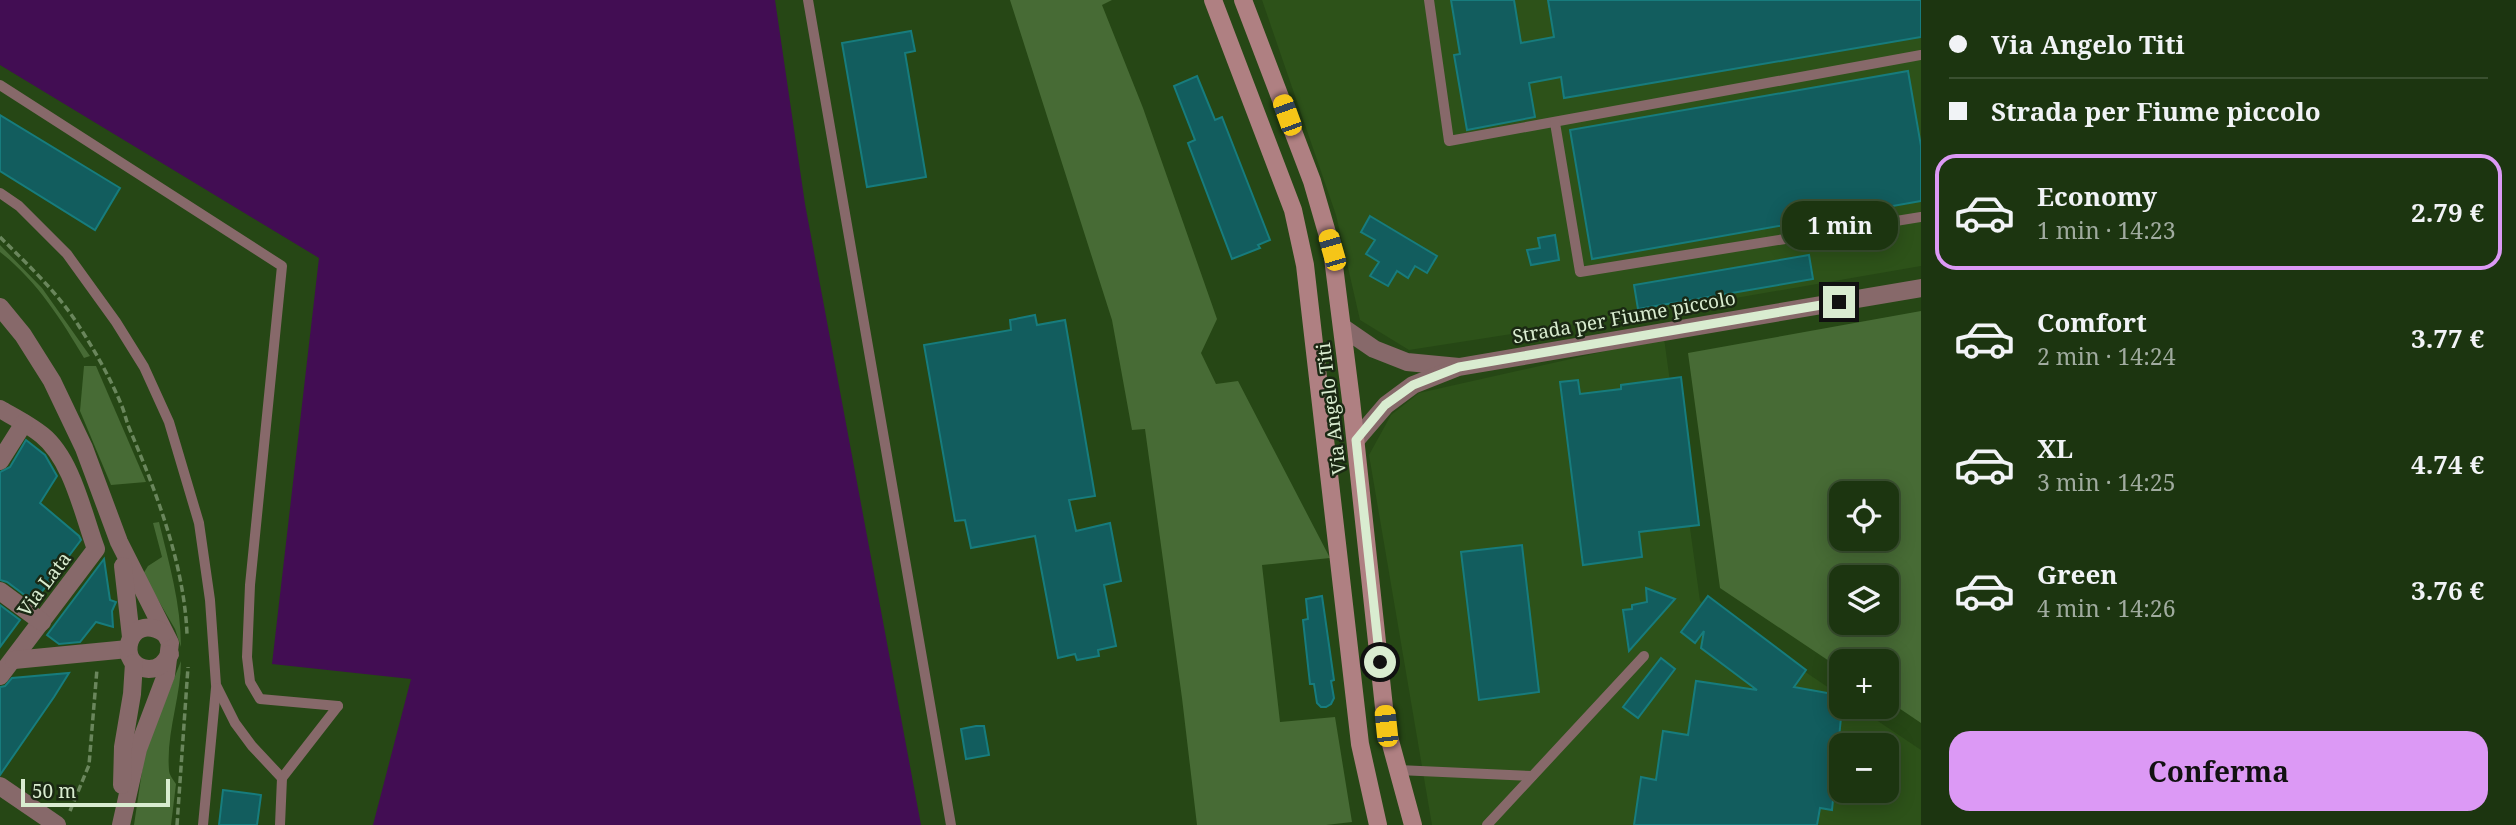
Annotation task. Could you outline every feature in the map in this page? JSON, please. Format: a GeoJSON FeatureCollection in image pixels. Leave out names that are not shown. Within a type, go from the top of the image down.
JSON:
{"type":"FeatureCollection","features":[{"type":"Feature","properties":{"kind":"main road","name":"Via Angelo Titi"},"geometry":{"type":"LineString","coordinates":[[1213,0],[1293,210],[1305,264],[1360,744],[1378,825]]}},
{"type":"Feature","properties":{"kind":"main road","name":"Via Angelo Titi"},"geometry":{"type":"LineString","coordinates":[[1243,0],[1312,181],[1332,250],[1356,440],[1386,726],[1413,825]]}},
{"type":"Feature","properties":{"kind":"street","name":"Strada per Fiume piccolo"},"geometry":{"type":"LineString","coordinates":[[1342,327],[1374,349],[1407,362],[1459,367],[1921,288]]}},
{"type":"Feature","properties":{"kind":"street"},"geometry":{"type":"LineString","coordinates":[[0,307],[23,335],[52,381],[84,448],[119,542],[170,643],[166,676],[138,749],[121,825]]}},
{"type":"Feature","properties":{"kind":"street"},"geometry":{"type":"LineString","coordinates":[[1356,440],[1385,405],[1413,385],[1459,367]]}},
{"type":"Feature","properties":{"kind":"street"},"geometry":{"type":"LineString","coordinates":[[0,409],[24,423],[0,461]]}},
{"type":"Feature","properties":{"kind":"street","name":"Via Lata"},"geometry":{"type":"LineString","coordinates":[[0,676],[96,549],[67,469],[54,447],[24,423]]}},
{"type":"Feature","properties":{"kind":"street"},"geometry":{"type":"LineString","coordinates":[[119,542],[127,587],[132,694],[123,747],[121,825]]}},
{"type":"Feature","properties":{"kind":"street"},"geometry":{"type":"LineString","coordinates":[[0,591],[42,622]]}},
{"type":"Feature","properties":{"kind":"street"},"geometry":{"type":"LineString","coordinates":[[131,650],[138,630],[156,628],[164,633]]}},
{"type":"Feature","properties":{"kind":"street"},"geometry":{"type":"LineString","coordinates":[[131,650],[144,668],[155,669],[164,663],[170,654]]}},
{"type":"Feature","properties":{"kind":"street"},"geometry":{"type":"LineString","coordinates":[[13,660],[131,650]]}},
{"type":"Feature","properties":{"kind":"street"},"geometry":{"type":"LineString","coordinates":[[0,786],[62,821]]}},
{"type":"Feature","properties":{"kind":"lane"},"geometry":{"type":"LineString","coordinates":[[808,0],[951,825]]}},
{"type":"Feature","properties":{"kind":"lane"},"geometry":{"type":"LineString","coordinates":[[1429,0],[1449,141],[1921,55]]}},
{"type":"Feature","properties":{"kind":"lane"},"geometry":{"type":"LineString","coordinates":[[0,85],[282,266],[250,585],[247,657],[250,682],[260,699],[338,706],[282,778],[279,825]]}},
{"type":"Feature","properties":{"kind":"lane"},"geometry":{"type":"LineString","coordinates":[[1555,123],[1580,272],[1921,217]]}},
{"type":"Feature","properties":{"kind":"lane"},"geometry":{"type":"LineString","coordinates":[[0,193],[19,206],[67,254],[137,356],[169,422],[199,523],[210,600],[216,685],[203,825]]}},
{"type":"Feature","properties":{"kind":"lane"},"geometry":{"type":"LineString","coordinates":[[1487,825],[1644,656]]}},
{"type":"Feature","properties":{"kind":"lane"},"geometry":{"type":"LineString","coordinates":[[216,685],[235,723],[282,778]]}},
{"type":"Feature","properties":{"kind":"lane"},"geometry":{"type":"LineString","coordinates":[[1398,770],[1532,776]]}},
{"type":"Feature","properties":{"kind":"path"},"geometry":{"type":"LineString","coordinates":[[0,237],[69,312],[122,405],[153,483],[168,537],[186,613],[187,643]]}},
{"type":"Feature","properties":{"kind":"path"},"geometry":{"type":"LineString","coordinates":[[62,821],[76,800],[89,765],[97,662]]}},
{"type":"Feature","properties":{"kind":"path"},"geometry":{"type":"LineString","coordinates":[[177,825],[188,666]]}},
{"type":"Feature","properties":{"kind":"shaded area"},"geometry":{"type":"Polygon","coordinates":[[[0,0],[775,0],[805,204],[921,825],[373,825],[411,679],[272,664],[319,258],[0,65],[0,0]]]}},
{"type":"Feature","properties":{"kind":"shaded area"},"geometry":{"type":"Polygon","coordinates":[[[1010,0],[1112,0],[1102,5],[1143,108],[1217,319],[1201,353],[1216,384],[1238,381],[1330,558],[1262,565],[1280,722],[1335,717],[1352,822],[1326,825],[1197,825],[1145,429],[1132,430],[1112,320],[1010,0]]]}},
{"type":"Feature","properties":{"kind":"shaded area"},"geometry":{"type":"Polygon","coordinates":[[[1262,0],[1921,0],[1921,266],[1678,308],[1409,350],[1360,320],[1336,215],[1262,0]]]}},
{"type":"Feature","properties":{"kind":"shaded area"},"geometry":{"type":"Polygon","coordinates":[[[0,245],[42,288],[90,356],[84,358],[47,301],[25,275],[0,252],[0,245]]]}},
{"type":"Feature","properties":{"kind":"shaded area"},"geometry":{"type":"Polygon","coordinates":[[[1921,311],[1921,723],[1899,708],[1899,649],[1829,649],[1829,661],[1720,588],[1688,353],[1921,311]]]}},
{"type":"Feature","properties":{"kind":"shaded area"},"geometry":{"type":"Polygon","coordinates":[[[1664,338],[1700,601],[1829,688],[1829,719],[1875,719],[1896,733],[1829,733],[1829,803],[1899,803],[1899,735],[1921,750],[1921,825],[1432,825],[1369,455],[1391,415],[1419,393],[1664,338]]]}},
{"type":"Feature","properties":{"kind":"shaded area"},"geometry":{"type":"Polygon","coordinates":[[[84,366],[96,366],[146,482],[111,485],[80,411],[84,366]]]}},
{"type":"Feature","properties":{"kind":"shaded area"},"geometry":{"type":"Polygon","coordinates":[[[159,522],[177,599],[181,647],[175,629],[143,574],[148,566],[162,557],[153,523],[159,522]]]}},
{"type":"Feature","properties":{"kind":"shaded area"},"geometry":{"type":"Polygon","coordinates":[[[181,661],[169,756],[169,772],[176,784],[171,825],[134,825],[145,751],[181,661]]]}},
{"type":"Feature","properties":{"kind":"building"},"geometry":{"type":"Polygon","coordinates":[[[1451,0],[1514,0],[1521,43],[1554,37],[1548,0],[1921,0],[1921,37],[1564,98],[1561,77],[1529,83],[1535,117],[1467,130],[1454,55],[1460,54],[1451,0]]]}},
{"type":"Feature","properties":{"kind":"building"},"geometry":{"type":"Polygon","coordinates":[[[911,31],[915,51],[905,53],[926,177],[867,187],[842,43],[911,31]]]}},
{"type":"Feature","properties":{"kind":"building"},"geometry":{"type":"Polygon","coordinates":[[[1908,71],[1921,146],[1921,201],[1592,259],[1570,130],[1908,71]]]}},
{"type":"Feature","properties":{"kind":"building"},"geometry":{"type":"Polygon","coordinates":[[[1197,76],[1215,120],[1222,117],[1270,240],[1258,245],[1260,248],[1232,259],[1188,143],[1195,140],[1174,86],[1197,76]]]}},
{"type":"Feature","properties":{"kind":"building"},"geometry":{"type":"Polygon","coordinates":[[[0,115],[120,188],[95,230],[0,171],[0,115]]]}},
{"type":"Feature","properties":{"kind":"building"},"geometry":{"type":"Polygon","coordinates":[[[1370,216],[1437,256],[1427,273],[1415,266],[1408,278],[1397,271],[1388,286],[1370,276],[1379,262],[1366,254],[1375,240],[1361,232],[1370,216]]]}},
{"type":"Feature","properties":{"kind":"building"},"geometry":{"type":"Polygon","coordinates":[[[1555,235],[1559,260],[1531,265],[1527,250],[1540,248],[1538,238],[1555,235]]]}},
{"type":"Feature","properties":{"kind":"building"},"geometry":{"type":"Polygon","coordinates":[[[1809,255],[1813,279],[1638,309],[1634,285],[1809,255]]]}},
{"type":"Feature","properties":{"kind":"building"},"geometry":{"type":"Polygon","coordinates":[[[1035,315],[1037,325],[1065,320],[1095,496],[1069,500],[1076,531],[1110,523],[1121,581],[1104,585],[1116,646],[1098,650],[1099,656],[1077,660],[1075,654],[1058,658],[1035,536],[971,548],[965,520],[955,521],[924,345],[1011,330],[1010,320],[1035,315]]]}},
{"type":"Feature","properties":{"kind":"building"},"geometry":{"type":"Polygon","coordinates":[[[1681,377],[1699,525],[1639,532],[1642,557],[1583,565],[1560,382],[1578,380],[1580,394],[1681,377]]]}},
{"type":"Feature","properties":{"kind":"building"},"geometry":{"type":"Polygon","coordinates":[[[26,440],[45,455],[57,476],[40,503],[81,540],[34,602],[7,582],[0,580],[0,472],[10,467],[26,440]]]}},
{"type":"Feature","properties":{"kind":"building"},"geometry":{"type":"Polygon","coordinates":[[[1522,545],[1539,692],[1479,700],[1461,552],[1522,545]]]}},
{"type":"Feature","properties":{"kind":"building"},"geometry":{"type":"Polygon","coordinates":[[[104,559],[110,600],[116,602],[112,611],[113,627],[96,622],[80,642],[59,644],[47,635],[104,559]]]}},
{"type":"Feature","properties":{"kind":"building"},"geometry":{"type":"Polygon","coordinates":[[[1646,588],[1675,599],[1629,651],[1623,610],[1647,602],[1646,588]]]}},
{"type":"Feature","properties":{"kind":"building"},"geometry":{"type":"Polygon","coordinates":[[[1322,596],[1334,680],[1331,681],[1334,698],[1326,707],[1317,703],[1314,684],[1310,684],[1303,620],[1308,619],[1306,599],[1322,596]]]}},
{"type":"Feature","properties":{"kind":"building"},"geometry":{"type":"Polygon","coordinates":[[[1708,596],[1806,670],[1794,687],[1829,693],[1829,719],[1841,719],[1839,733],[1829,733],[1829,803],[1833,803],[1832,810],[1820,808],[1817,825],[1634,825],[1641,777],[1656,780],[1663,731],[1688,735],[1696,681],[1757,690],[1701,648],[1704,631],[1695,643],[1681,632],[1708,596]]]}},
{"type":"Feature","properties":{"kind":"building"},"geometry":{"type":"Polygon","coordinates":[[[0,605],[20,620],[0,647],[0,605]]]}},
{"type":"Feature","properties":{"kind":"building"},"geometry":{"type":"Polygon","coordinates":[[[1661,658],[1675,669],[1638,718],[1623,707],[1661,658]]]}},
{"type":"Feature","properties":{"kind":"building"},"geometry":{"type":"Polygon","coordinates":[[[69,673],[0,775],[0,687],[5,686],[12,678],[69,673]]]}},
{"type":"Feature","properties":{"kind":"building"},"geometry":{"type":"Polygon","coordinates":[[[984,726],[989,755],[966,759],[961,729],[984,726]]]}},
{"type":"Feature","properties":{"kind":"building"},"geometry":{"type":"Polygon","coordinates":[[[223,790],[261,795],[257,825],[219,825],[223,790]]]}},
{"type":"Feature","properties":{"kind":"route"},"geometry":{"type":"LineString","coordinates":[[1380,662],[1356,440],[1385,405],[1413,385],[1459,367],[1839,302]]}}]}
